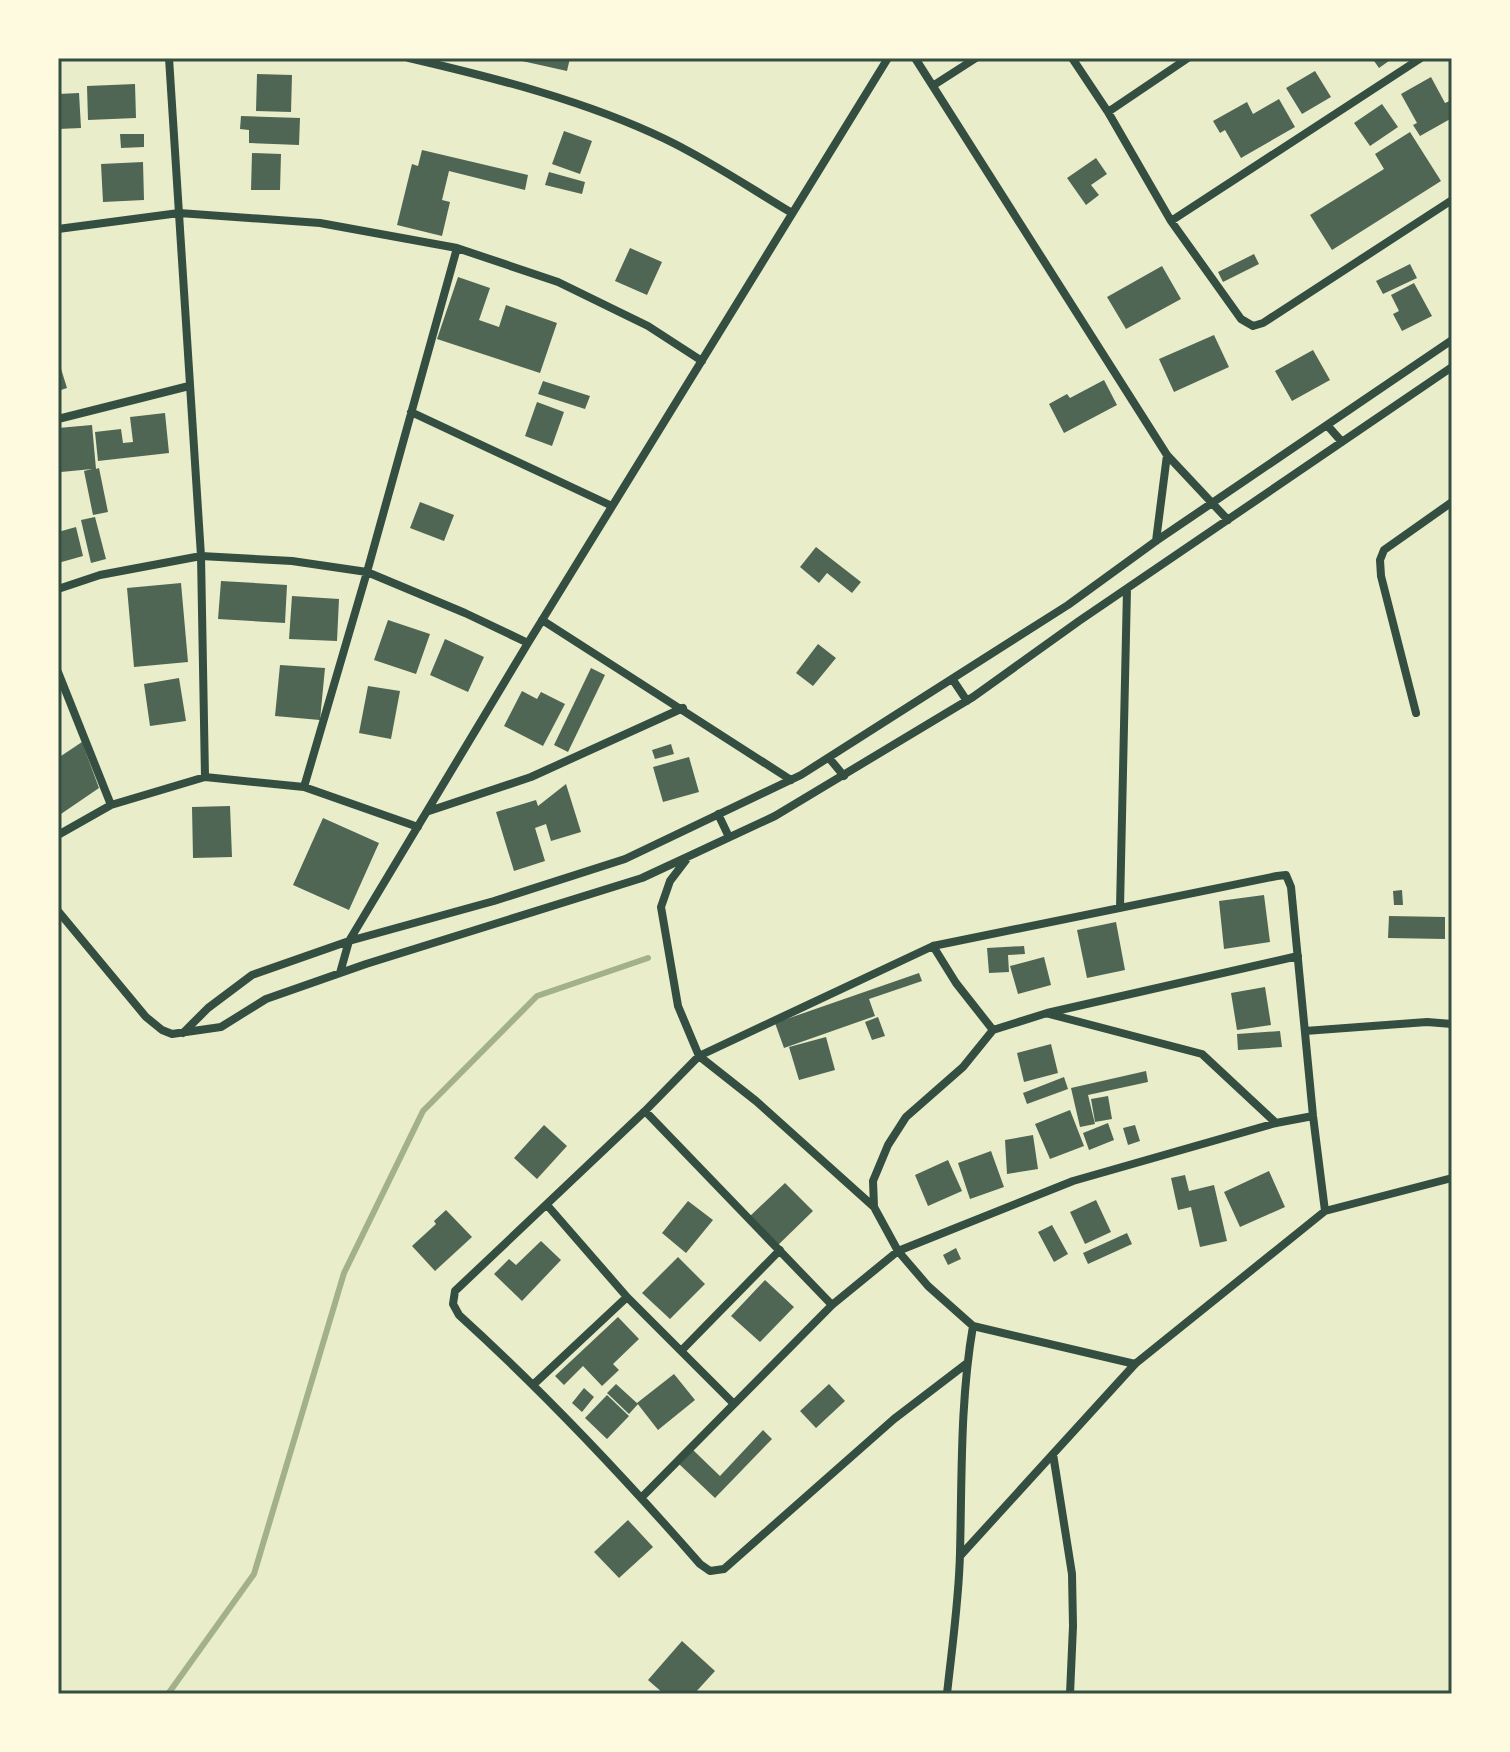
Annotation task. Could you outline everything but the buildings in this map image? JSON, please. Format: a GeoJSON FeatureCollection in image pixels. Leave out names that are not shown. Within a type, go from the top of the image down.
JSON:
{"type":"FeatureCollection","features":[{"type":"Feature","properties":{"kind":"street"},"geometry":{"type":"LineString","coordinates":[[169,58],[201,556],[205,777]]}},
{"type":"Feature","properties":{"kind":"street"},"geometry":{"type":"LineString","coordinates":[[409,58],[506,81],[642,129],[690,153],[792,213]]}},
{"type":"Feature","properties":{"kind":"street"},"geometry":{"type":"LineString","coordinates":[[915,58],[1167,455],[1228,520]]}},
{"type":"Feature","properties":{"kind":"street"},"geometry":{"type":"LineString","coordinates":[[934,85],[976,58]]}},
{"type":"Feature","properties":{"kind":"street"},"geometry":{"type":"LineString","coordinates":[[1072,58],[1108,112],[1171,221],[1241,319],[1253,326],[1263,323],[1452,200]]}},
{"type":"Feature","properties":{"kind":"street"},"geometry":{"type":"LineString","coordinates":[[1108,112],[1188,58]]}},
{"type":"Feature","properties":{"kind":"street"},"geometry":{"type":"LineString","coordinates":[[1171,221],[1421,58]]}},
{"type":"Feature","properties":{"kind":"street"},"geometry":{"type":"LineString","coordinates":[[340,973],[349,941],[886,59]]}},
{"type":"Feature","properties":{"kind":"street"},"geometry":{"type":"LineString","coordinates":[[58,229],[179,213],[320,223],[457,248],[558,282],[648,326],[702,361]]}},
{"type":"Feature","properties":{"kind":"street"},"geometry":{"type":"LineString","coordinates":[[304,787],[457,248]]}},
{"type":"Feature","properties":{"kind":"street"},"geometry":{"type":"LineString","coordinates":[[183,1034],[208,1008],[252,975],[349,941],[494,901],[625,859],[791,780],[1068,605],[1156,541],[1452,340]]}},
{"type":"Feature","properties":{"kind":"street"},"geometry":{"type":"LineString","coordinates":[[58,911],[146,1017],[162,1030],[183,1034],[221,1027],[266,999],[340,973],[642,878],[775,816],[967,701],[1452,367]]}},
{"type":"Feature","properties":{"kind":"street"},"geometry":{"type":"LineString","coordinates":[[58,419],[189,386]]}},
{"type":"Feature","properties":{"kind":"street"},"geometry":{"type":"LineString","coordinates":[[411,412],[612,506]]}},
{"type":"Feature","properties":{"kind":"street"},"geometry":{"type":"LineString","coordinates":[[1327,425],[1342,442]]}},
{"type":"Feature","properties":{"kind":"street"},"geometry":{"type":"LineString","coordinates":[[1156,541],[1167,455]]}},
{"type":"Feature","properties":{"kind":"street"},"geometry":{"type":"LineString","coordinates":[[1416,713],[1381,576],[1380,560],[1384,550],[1452,502]]}},
{"type":"Feature","properties":{"kind":"street"},"geometry":{"type":"LineString","coordinates":[[58,589],[100,575],[201,556],[292,561],[367,572],[528,643]]}},
{"type":"Feature","properties":{"kind":"street"},"geometry":{"type":"LineString","coordinates":[[1120,908],[1127,589]]}},
{"type":"Feature","properties":{"kind":"street"},"geometry":{"type":"LineString","coordinates":[[1068,605],[1079,621]]}},
{"type":"Feature","properties":{"kind":"street"},"geometry":{"type":"LineString","coordinates":[[542,620],[791,780]]}},
{"type":"Feature","properties":{"kind":"street"},"geometry":{"type":"LineString","coordinates":[[58,672],[111,805]]}},
{"type":"Feature","properties":{"kind":"street"},"geometry":{"type":"LineString","coordinates":[[953,680],[967,701]]}},
{"type":"Feature","properties":{"kind":"street"},"geometry":{"type":"LineString","coordinates":[[429,811],[531,777],[683,708]]}},
{"type":"Feature","properties":{"kind":"street"},"geometry":{"type":"LineString","coordinates":[[829,758],[844,776]]}},
{"type":"Feature","properties":{"kind":"street"},"geometry":{"type":"LineString","coordinates":[[58,835],[111,805],[205,777],[304,787],[418,827]]}},
{"type":"Feature","properties":{"kind":"street"},"geometry":{"type":"LineString","coordinates":[[718,814],[729,837]]}},
{"type":"Feature","properties":{"kind":"street"},"geometry":{"type":"LineString","coordinates":[[687,859],[670,881],[661,907],[678,1006],[699,1056],[756,1101],[874,1207],[898,1251],[928,1286],[973,1326],[1135,1364]]}},
{"type":"Feature","properties":{"kind":"street"},"geometry":{"type":"LineString","coordinates":[[966,1364],[894,1419],[724,1569],[710,1571],[700,1564],[642,1497],[534,1384],[459,1315],[453,1304],[455,1291],[699,1056],[933,946],[1286,875],[1291,887],[1325,1211]]}},
{"type":"Feature","properties":{"kind":"street"},"geometry":{"type":"LineString","coordinates":[[933,946],[956,983],[993,1030]]}},
{"type":"Feature","properties":{"kind":"street"},"geometry":{"type":"LineString","coordinates":[[874,1207],[873,1181],[888,1145],[906,1117],[963,1067],[993,1030],[1047,1013],[1298,956]]}},
{"type":"Feature","properties":{"kind":"street"},"geometry":{"type":"LineString","coordinates":[[1047,1013],[1202,1054],[1276,1123]]}},
{"type":"Feature","properties":{"kind":"street"},"geometry":{"type":"LineString","coordinates":[[1305,1031],[1427,1022],[1452,1024]]}},
{"type":"Feature","properties":{"kind":"street"},"geometry":{"type":"LineString","coordinates":[[645,1111],[832,1305]]}},
{"type":"Feature","properties":{"kind":"street"},"geometry":{"type":"LineString","coordinates":[[642,1497],[832,1305],[898,1251],[1073,1181],[1276,1123],[1313,1116]]}},
{"type":"Feature","properties":{"kind":"street"},"geometry":{"type":"LineString","coordinates":[[960,1556],[1135,1364],[1325,1211],[1452,1178]]}},
{"type":"Feature","properties":{"kind":"street"},"geometry":{"type":"LineString","coordinates":[[547,1205],[627,1297],[734,1404]]}},
{"type":"Feature","properties":{"kind":"street"},"geometry":{"type":"LineString","coordinates":[[681,1351],[780,1250]]}},
{"type":"Feature","properties":{"kind":"street"},"geometry":{"type":"LineString","coordinates":[[534,1384],[627,1297]]}},
{"type":"Feature","properties":{"kind":"street"},"geometry":{"type":"LineString","coordinates":[[947,1694],[960,1556],[966,1364],[973,1326]]}},
{"type":"Feature","properties":{"kind":"street"},"geometry":{"type":"LineString","coordinates":[[1053,1454],[1072,1574],[1070,1694]]}},
{"type":"Feature","properties":{"kind":"waterway"},"geometry":{"type":"LineString","coordinates":[[168,1694],[254,1574],[344,1273],[423,1111],[537,996],[648,958]]}}]}
